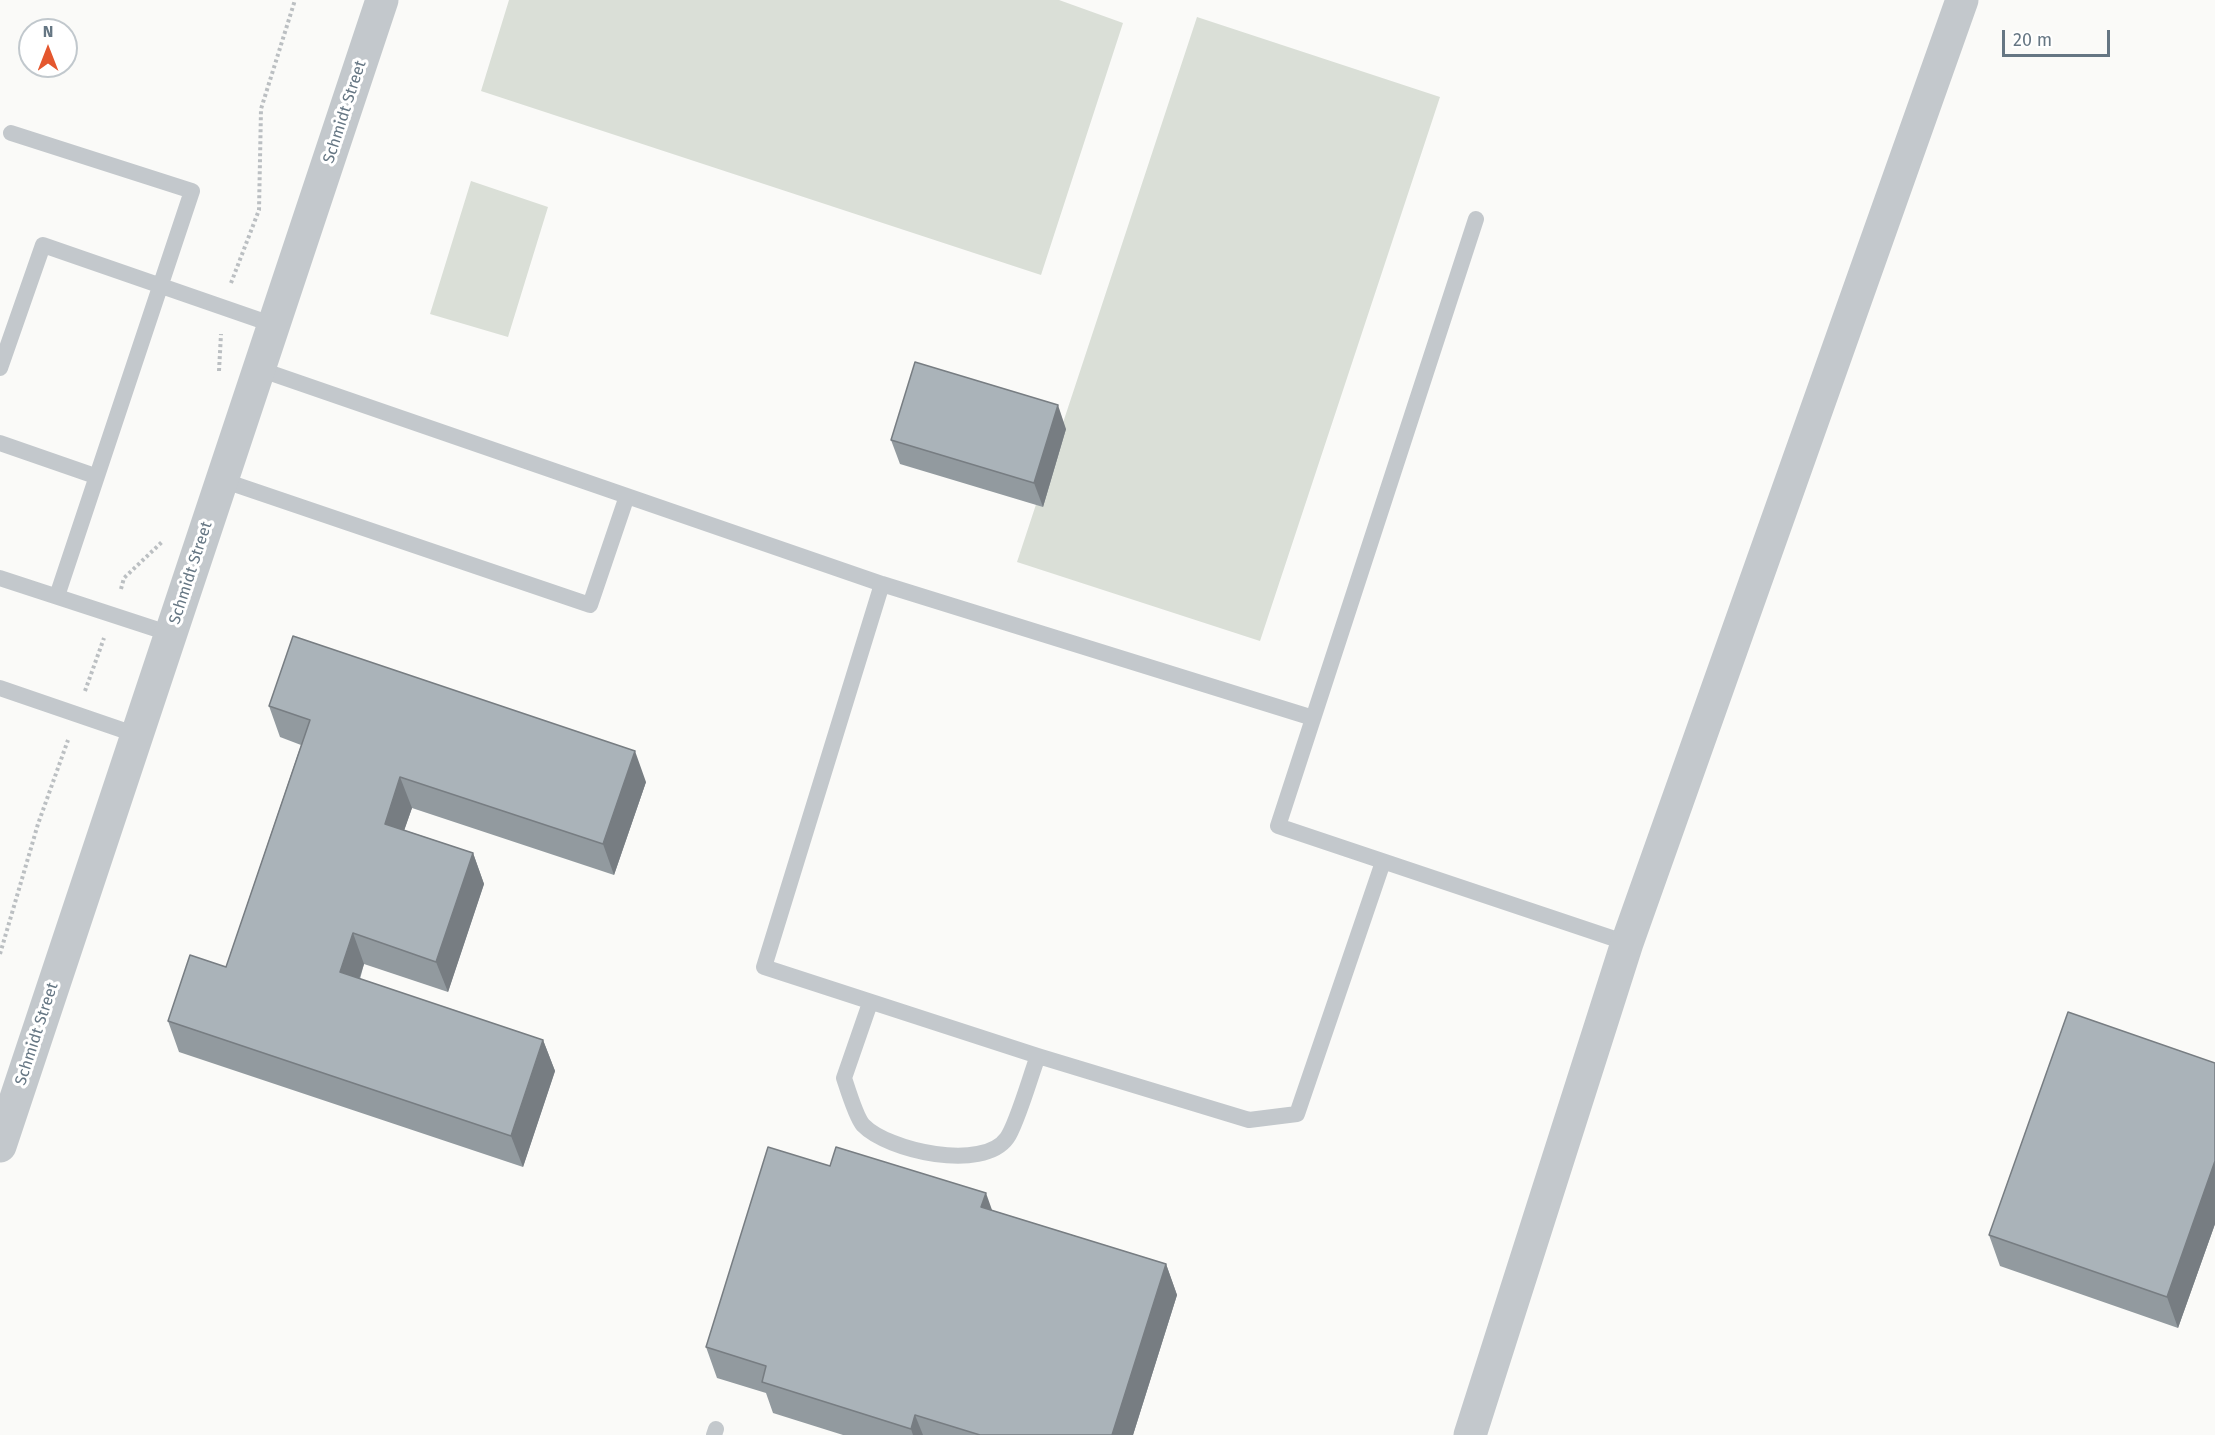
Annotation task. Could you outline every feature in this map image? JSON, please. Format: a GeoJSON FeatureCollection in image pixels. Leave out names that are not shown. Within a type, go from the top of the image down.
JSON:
{"type":"FeatureCollection","features":[{"type":"Feature","properties":{"kind":"street","name":"Schmidt Street"},"geometry":{"type":"LineString","coordinates":[[0,1146],[382,0]]}},
{"type":"Feature","properties":{"kind":"street"},"geometry":{"type":"LineString","coordinates":[[1470,1435],[1627,943],[1962,0]]}},
{"type":"Feature","properties":{"kind":"lane"},"geometry":{"type":"LineString","coordinates":[[10,133],[192,190],[95,476],[57,596]]}},
{"type":"Feature","properties":{"kind":"lane"},"geometry":{"type":"LineString","coordinates":[[1476,219],[1278,826],[1627,943]]}},
{"type":"Feature","properties":{"kind":"lane"},"geometry":{"type":"LineString","coordinates":[[0,368],[43,245],[222,309],[274,325]]}},
{"type":"Feature","properties":{"kind":"lane"},"geometry":{"type":"LineString","coordinates":[[259,369],[882,584],[1312,718]]}},
{"type":"Feature","properties":{"kind":"lane"},"geometry":{"type":"LineString","coordinates":[[0,443],[95,476]]}},
{"type":"Feature","properties":{"kind":"lane"},"geometry":{"type":"LineString","coordinates":[[222,480],[590,605],[627,496]]}},
{"type":"Feature","properties":{"kind":"lane"},"geometry":{"type":"LineString","coordinates":[[0,578],[171,634]]}},
{"type":"Feature","properties":{"kind":"lane"},"geometry":{"type":"LineString","coordinates":[[882,584],[764,967],[1038,1056],[1249,1120],[1297,1114],[1383,862]]}},
{"type":"Feature","properties":{"kind":"lane"},"geometry":{"type":"LineString","coordinates":[[0,688],[137,735]]}},
{"type":"Feature","properties":{"kind":"lane"},"geometry":{"type":"LineString","coordinates":[[870,1003],[844,1078],[862,1125],[894,1144],[954,1157],[985,1153],[1007,1138],[1038,1056]]}},
{"type":"Feature","properties":{"kind":"path"},"geometry":{"type":"LineString","coordinates":[[219,377],[222,309],[259,210],[261,109],[295,0]]}},
{"type":"Feature","properties":{"kind":"path"},"geometry":{"type":"LineString","coordinates":[[0,954],[38,824],[124,578],[169,535]]}},
{"type":"Feature","properties":{"kind":"shaded area"},"geometry":{"type":"Polygon","coordinates":[[[509,0],[1059,0],[1123,23],[1041,275],[481,91],[509,0]]]}},
{"type":"Feature","properties":{"kind":"shaded area"},"geometry":{"type":"Polygon","coordinates":[[[1197,17],[1440,97],[1260,641],[1017,562],[1197,17]]]}},
{"type":"Feature","properties":{"kind":"shaded area"},"geometry":{"type":"Polygon","coordinates":[[[471,181],[548,207],[508,337],[430,314],[471,181]]]}},
{"type":"Feature","properties":{"kind":"building"},"geometry":{"type":"Polygon","coordinates":[[[915,362],[1058,405],[1034,483],[891,440],[915,362]]]}},
{"type":"Feature","properties":{"kind":"building"},"geometry":{"type":"Polygon","coordinates":[[[293,636],[635,751],[603,844],[400,777],[385,824],[473,853],[436,962],[353,933],[340,972],[543,1040],[511,1136],[168,1021],[190,955],[226,967],[310,720],[269,706],[293,636]]]}},
{"type":"Feature","properties":{"kind":"building"},"geometry":{"type":"Polygon","coordinates":[[[2068,1012],[2215,1063],[2215,1161],[2167,1297],[1989,1235],[2068,1012]]]}},
{"type":"Feature","properties":{"kind":"building"},"geometry":{"type":"Polygon","coordinates":[[[768,1147],[830,1166],[836,1147],[986,1193],[981,1207],[1166,1264],[1112,1435],[980,1435],[915,1415],[911,1429],[762,1382],[766,1366],[706,1347],[768,1147]]]}}]}
